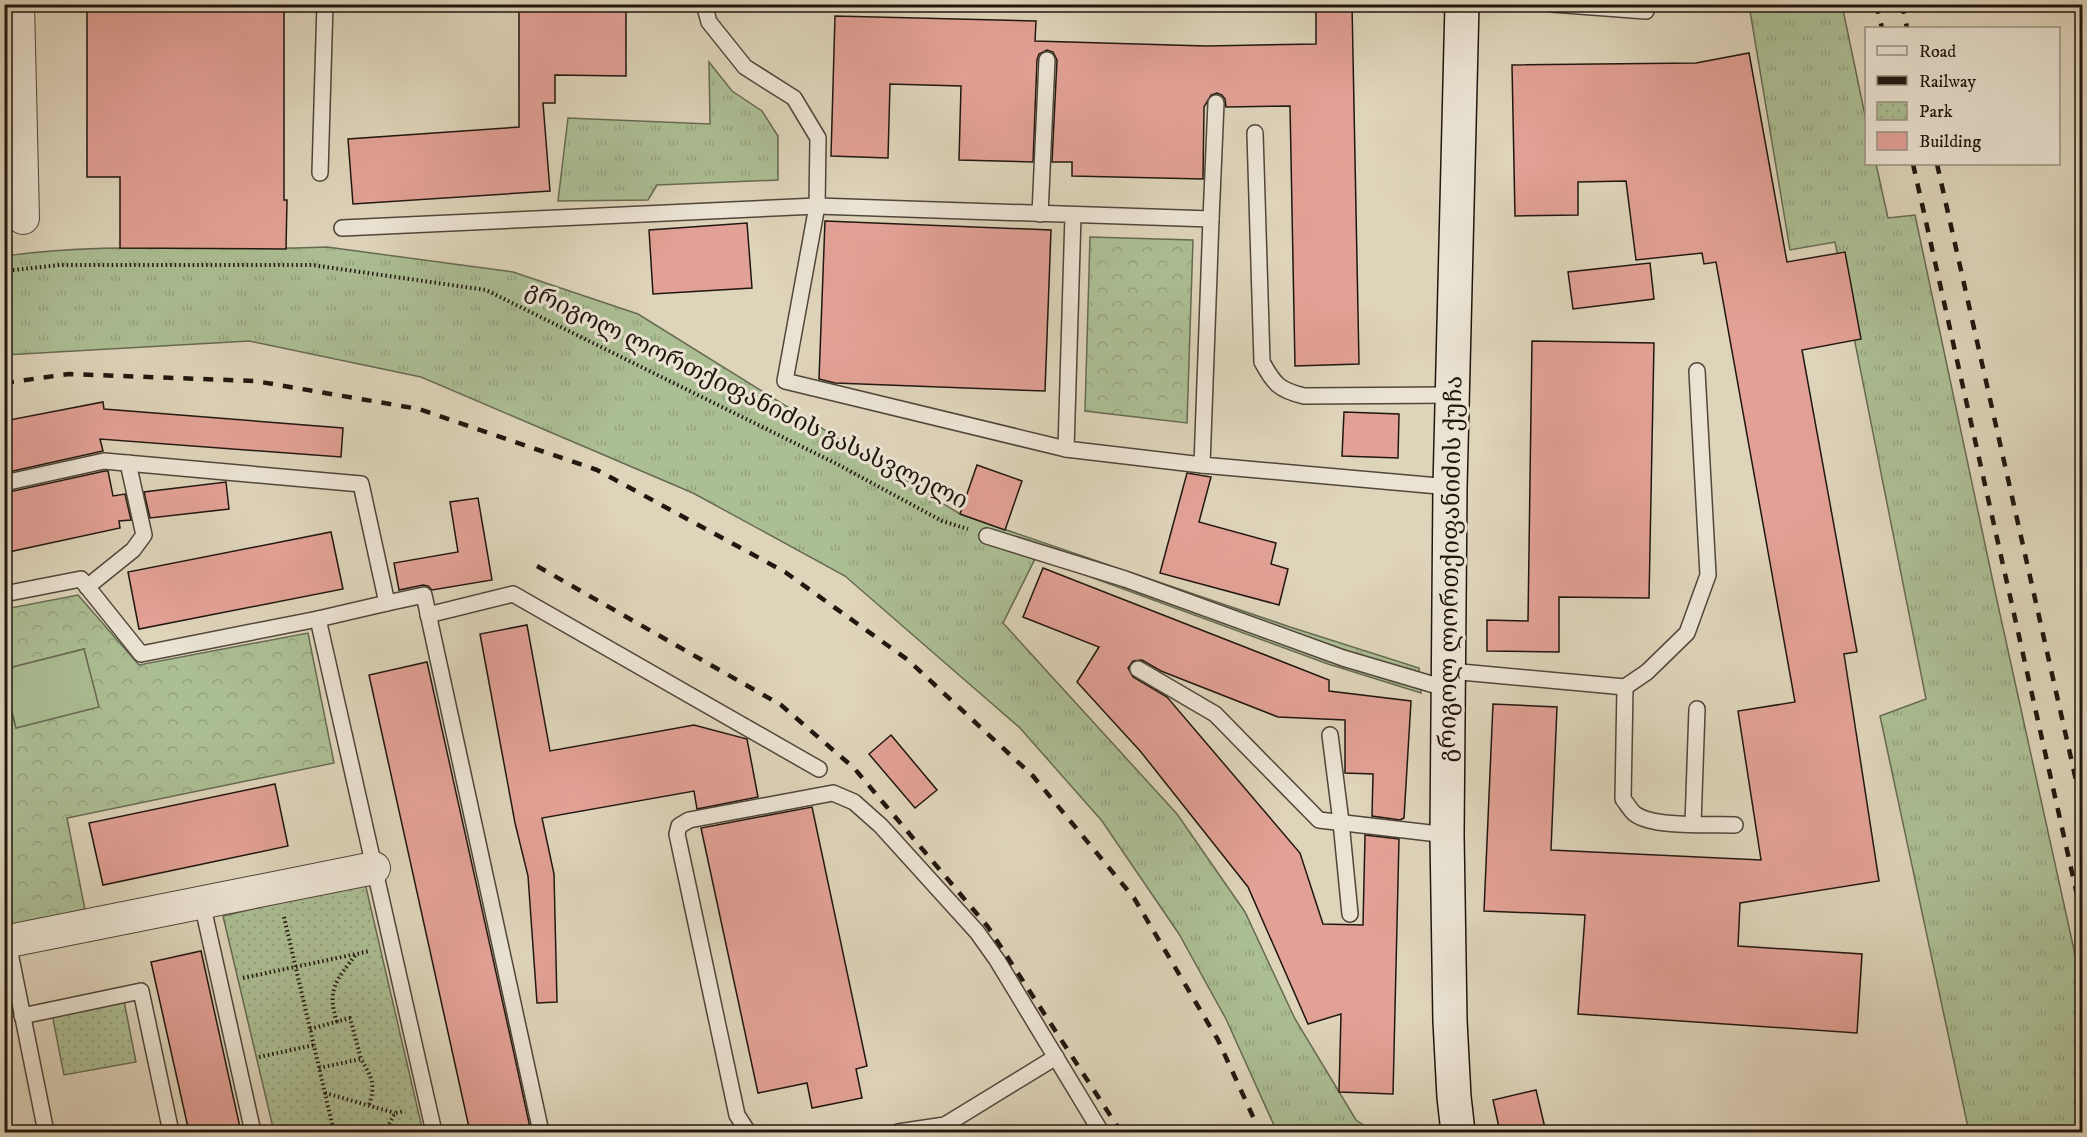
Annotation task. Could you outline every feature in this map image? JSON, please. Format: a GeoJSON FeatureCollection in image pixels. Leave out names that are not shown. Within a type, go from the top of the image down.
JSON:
{"type":"FeatureCollection","features":[{"type":"Feature","properties":{"kind":"street"},"geometry":{"type":"LineString","coordinates":[[11,222],[18,4]]}},
{"type":"Feature","properties":{"kind":"street","name":"გრიგოლ ლორთქიფანიძის ქუჩა"},"geometry":{"type":"LineString","coordinates":[[1458,1132],[1450,1021],[1447,835],[1450,487],[1462,4]]}},
{"type":"Feature","properties":{"kind":"street"},"geometry":{"type":"LineString","coordinates":[[6,936],[202,903],[374,868]]}},
{"type":"Feature","properties":{"kind":"lane"},"geometry":{"type":"LineString","coordinates":[[320,173],[325,4]]}},
{"type":"Feature","properties":{"kind":"lane"},"geometry":{"type":"LineString","coordinates":[[704,4],[709,22],[745,66],[794,98],[818,138],[817,206],[785,381],[1066,448],[1202,465],[1450,487]]}},
{"type":"Feature","properties":{"kind":"lane"},"geometry":{"type":"LineString","coordinates":[[1552,4],[1646,11],[1648,4]]}},
{"type":"Feature","properties":{"kind":"lane"},"geometry":{"type":"LineString","coordinates":[[1040,214],[1047,60]]}},
{"type":"Feature","properties":{"kind":"lane"},"geometry":{"type":"LineString","coordinates":[[1202,465],[1216,103]]}},
{"type":"Feature","properties":{"kind":"lane"},"geometry":{"type":"LineString","coordinates":[[1255,133],[1262,362],[1272,380],[1286,392],[1304,396],[1452,395]]}},
{"type":"Feature","properties":{"kind":"lane"},"geometry":{"type":"LineString","coordinates":[[342,228],[817,206],[1211,219]]}},
{"type":"Feature","properties":{"kind":"lane"},"geometry":{"type":"LineString","coordinates":[[1066,448],[1073,215]]}},
{"type":"Feature","properties":{"kind":"lane"},"geometry":{"type":"LineString","coordinates":[[1697,371],[1708,575],[1687,633],[1647,672],[1625,687],[1623,799],[1635,814],[1648,821],[1736,825]]}},
{"type":"Feature","properties":{"kind":"lane"},"geometry":{"type":"LineString","coordinates":[[4,483],[104,461],[361,484],[387,603]]}},
{"type":"Feature","properties":{"kind":"lane"},"geometry":{"type":"LineString","coordinates":[[87,587],[134,550],[144,536],[128,463]]}},
{"type":"Feature","properties":{"kind":"lane","name":"გრიგოლ ლორთქიფანიძის გასასვლელი"},"geometry":{"type":"LineString","coordinates":[[987,536],[1125,579],[1343,658],[1449,680],[1625,687]]}},
{"type":"Feature","properties":{"kind":"lane"},"geometry":{"type":"LineString","coordinates":[[4,594],[81,579],[141,654],[318,619],[424,595],[541,1132]]}},
{"type":"Feature","properties":{"kind":"lane"},"geometry":{"type":"LineString","coordinates":[[428,615],[513,594],[819,769]]}},
{"type":"Feature","properties":{"kind":"lane"},"geometry":{"type":"LineString","coordinates":[[318,619],[434,1132]]}},
{"type":"Feature","properties":{"kind":"lane"},"geometry":{"type":"LineString","coordinates":[[1138,669],[1215,714],[1319,820],[1447,835]]}},
{"type":"Feature","properties":{"kind":"lane"},"geometry":{"type":"LineString","coordinates":[[1693,824],[1697,709]]}},
{"type":"Feature","properties":{"kind":"lane"},"geometry":{"type":"LineString","coordinates":[[1329,735],[1350,914]]}},
{"type":"Feature","properties":{"kind":"lane"},"geometry":{"type":"LineString","coordinates":[[748,1132],[737,1115],[677,834],[679,826],[689,820],[833,793],[854,802],[881,826],[977,932],[997,960],[1101,1132]]}},
{"type":"Feature","properties":{"kind":"lane"},"geometry":{"type":"LineString","coordinates":[[202,903],[253,1132]]}},
{"type":"Feature","properties":{"kind":"lane"},"geometry":{"type":"LineString","coordinates":[[6,936],[46,1132]]}},
{"type":"Feature","properties":{"kind":"lane"},"geometry":{"type":"LineString","coordinates":[[22,1016],[141,991],[171,1132]]}},
{"type":"Feature","properties":{"kind":"lane"},"geometry":{"type":"LineString","coordinates":[[898,1132],[945,1125],[1056,1057]]}},
{"type":"Feature","properties":{"kind":"path","name":"გრიგოლ ლორთქიფანიძის გასასვლელი"},"geometry":{"type":"LineString","coordinates":[[4,271],[60,265],[312,265],[486,290],[835,463],[942,521],[987,536]]}},
{"type":"Feature","properties":{"kind":"path"},"geometry":{"type":"LineString","coordinates":[[278,887],[334,1132]]}},
{"type":"Feature","properties":{"kind":"path"},"geometry":{"type":"LineString","coordinates":[[220,983],[392,946]]}},
{"type":"Feature","properties":{"kind":"path"},"geometry":{"type":"LineString","coordinates":[[337,1022],[332,1005],[332,990],[336,980],[356,954]]}},
{"type":"Feature","properties":{"kind":"path"},"geometry":{"type":"LineString","coordinates":[[310,1029],[350,1018],[360,1059],[370,1074],[374,1090],[369,1106]]}},
{"type":"Feature","properties":{"kind":"path"},"geometry":{"type":"LineString","coordinates":[[237,1062],[314,1045]]}},
{"type":"Feature","properties":{"kind":"path"},"geometry":{"type":"LineString","coordinates":[[319,1068],[360,1059]]}},
{"type":"Feature","properties":{"kind":"path"},"geometry":{"type":"LineString","coordinates":[[325,1093],[395,1113],[428,1106]]}},
{"type":"Feature","properties":{"kind":"path"},"geometry":{"type":"LineString","coordinates":[[385,1132],[395,1113]]}},
{"type":"Feature","properties":{"kind":"green space"},"geometry":{"type":"Polygon","coordinates":[[[1749,5],[1842,5],[1865,115],[1865,165],[1876,165],[1888,218],[1915,215],[2082,986],[2082,1132],[1969,1132],[1880,716],[1926,699],[1835,242],[1790,250],[1749,5]]]}},
{"type":"Feature","properties":{"kind":"green space"},"geometry":{"type":"Polygon","coordinates":[[[709,62],[732,91],[762,111],[778,136],[778,180],[657,185],[648,200],[558,201],[568,118],[710,124],[709,62]]]}},
{"type":"Feature","properties":{"kind":"green space"},"geometry":{"type":"Polygon","coordinates":[[[1090,237],[1193,240],[1187,423],[1085,411],[1090,237]]]}},
{"type":"Feature","properties":{"kind":"green space"},"geometry":{"type":"Polygon","coordinates":[[[327,247],[513,272],[638,314],[960,514],[1290,627],[1419,668],[1421,693],[1328,664],[1036,557],[1003,623],[1177,814],[1245,912],[1295,1019],[1356,1120],[1374,1132],[1277,1132],[1226,1019],[1179,934],[1102,821],[1020,728],[845,576],[693,493],[421,377],[249,341],[5,355],[5,256],[85,249],[327,247]]]}},
{"type":"Feature","properties":{"kind":"green space"},"geometry":{"type":"Polygon","coordinates":[[[78,595],[139,665],[308,633],[334,763],[67,818],[86,915],[13,927],[4,880],[4,684],[16,728],[84,649],[5,669],[5,609],[78,595]]]}},
{"type":"Feature","properties":{"kind":"green space"},"geometry":{"type":"Polygon","coordinates":[[[84,649],[99,707],[16,728],[5,684],[5,669],[84,649]]]}},
{"type":"Feature","properties":{"kind":"green space"},"geometry":{"type":"Polygon","coordinates":[[[365,883],[423,1132],[274,1132],[223,916],[365,883]]]}},
{"type":"Feature","properties":{"kind":"green space"},"geometry":{"type":"Polygon","coordinates":[[[124,1001],[136,1062],[64,1075],[52,1014],[124,1001]]]}},
{"type":"Feature","properties":{"kind":"building"},"geometry":{"type":"Polygon","coordinates":[[[87,4],[284,4],[286,249],[120,248],[120,177],[87,177],[87,4]]]}},
{"type":"Feature","properties":{"kind":"building"},"geometry":{"type":"Polygon","coordinates":[[[519,4],[626,7],[626,76],[555,75],[555,103],[543,103],[550,191],[353,204],[348,139],[519,127],[519,4]]]}},
{"type":"Feature","properties":{"kind":"building"},"geometry":{"type":"Polygon","coordinates":[[[1316,4],[1352,4],[1359,364],[1295,366],[1290,106],[1226,107],[1222,95],[1217,93],[1211,95],[1204,107],[1203,179],[1072,176],[1072,162],[1052,162],[1057,60],[1053,52],[1047,50],[1039,54],[1037,60],[1033,162],[959,160],[961,86],[890,84],[888,158],[831,156],[835,16],[1036,21],[1035,41],[1206,46],[1316,44],[1316,4]]]}},
{"type":"Feature","properties":{"kind":"building"},"geometry":{"type":"Polygon","coordinates":[[[1749,53],[1787,262],[1845,252],[1861,339],[1802,350],[1857,652],[1844,654],[1879,881],[1740,903],[1738,946],[1862,954],[1857,1033],[1578,1014],[1585,915],[1484,911],[1493,704],[1557,707],[1551,850],[1761,860],[1738,711],[1795,702],[1716,262],[1704,264],[1702,253],[1636,260],[1626,181],[1578,182],[1578,215],[1515,216],[1512,65],[1696,63],[1749,53]]]}},
{"type":"Feature","properties":{"kind":"building"},"geometry":{"type":"Polygon","coordinates":[[[825,221],[1051,230],[1045,391],[835,383],[819,379],[825,221]]]}},
{"type":"Feature","properties":{"kind":"building"},"geometry":{"type":"Polygon","coordinates":[[[747,223],[752,288],[653,294],[649,230],[747,223]]]}},
{"type":"Feature","properties":{"kind":"building"},"geometry":{"type":"Polygon","coordinates":[[[1650,263],[1654,299],[1573,309],[1568,272],[1650,263]]]}},
{"type":"Feature","properties":{"kind":"building"},"geometry":{"type":"Polygon","coordinates":[[[1532,341],[1654,343],[1649,598],[1559,597],[1559,652],[1487,651],[1487,620],[1528,621],[1532,341]]]}},
{"type":"Feature","properties":{"kind":"building"},"geometry":{"type":"Polygon","coordinates":[[[103,402],[104,409],[343,428],[341,457],[100,439],[103,451],[4,473],[4,421],[103,402]]]}},
{"type":"Feature","properties":{"kind":"building"},"geometry":{"type":"Polygon","coordinates":[[[1344,412],[1399,414],[1398,458],[1342,456],[1344,412]]]}},
{"type":"Feature","properties":{"kind":"building"},"geometry":{"type":"Polygon","coordinates":[[[977,465],[1022,481],[1005,530],[960,514],[977,465]]]}},
{"type":"Feature","properties":{"kind":"building"},"geometry":{"type":"Polygon","coordinates":[[[108,471],[113,496],[125,494],[131,520],[119,521],[120,528],[4,553],[4,493],[108,471]]]}},
{"type":"Feature","properties":{"kind":"building"},"geometry":{"type":"Polygon","coordinates":[[[1187,473],[1211,477],[1199,522],[1276,543],[1271,564],[1288,569],[1279,605],[1160,573],[1187,473]]]}},
{"type":"Feature","properties":{"kind":"building"},"geometry":{"type":"Polygon","coordinates":[[[226,482],[229,509],[150,518],[144,492],[226,482]]]}},
{"type":"Feature","properties":{"kind":"building"},"geometry":{"type":"Polygon","coordinates":[[[478,498],[492,580],[432,590],[423,585],[399,590],[394,563],[458,552],[450,502],[478,498]]]}},
{"type":"Feature","properties":{"kind":"building"},"geometry":{"type":"Polygon","coordinates":[[[331,532],[343,589],[139,629],[128,572],[331,532]]]}},
{"type":"Feature","properties":{"kind":"building"},"geometry":{"type":"Polygon","coordinates":[[[1043,568],[1329,680],[1329,691],[1411,701],[1404,818],[1400,820],[1372,816],[1373,774],[1345,773],[1345,720],[1278,717],[1161,671],[1142,660],[1133,661],[1128,668],[1133,677],[1167,697],[1300,853],[1323,924],[1363,925],[1365,835],[1399,839],[1393,1094],[1339,1092],[1341,1014],[1308,1024],[1248,887],[1141,752],[1077,682],[1099,647],[1023,617],[1043,568]]]}},
{"type":"Feature","properties":{"kind":"building"},"geometry":{"type":"Polygon","coordinates":[[[527,625],[550,751],[694,725],[747,739],[758,797],[697,809],[694,791],[542,818],[554,874],[557,1002],[537,1003],[528,876],[515,823],[480,634],[527,625]]]}},
{"type":"Feature","properties":{"kind":"building"},"geometry":{"type":"Polygon","coordinates":[[[427,662],[531,1132],[470,1132],[369,675],[427,662]]]}},
{"type":"Feature","properties":{"kind":"building"},"geometry":{"type":"Polygon","coordinates":[[[891,735],[937,790],[915,808],[869,754],[891,735]]]}},
{"type":"Feature","properties":{"kind":"building"},"geometry":{"type":"Polygon","coordinates":[[[275,784],[288,846],[103,885],[89,823],[275,784]]]}},
{"type":"Feature","properties":{"kind":"building"},"geometry":{"type":"Polygon","coordinates":[[[812,807],[867,1066],[856,1069],[862,1098],[812,1108],[807,1083],[758,1093],[701,828],[812,807]]]}},
{"type":"Feature","properties":{"kind":"building"},"geometry":{"type":"Polygon","coordinates":[[[201,951],[241,1132],[189,1132],[151,962],[201,951]]]}},
{"type":"Feature","properties":{"kind":"building"},"geometry":{"type":"Polygon","coordinates":[[[1536,1090],[1546,1132],[1500,1132],[1493,1100],[1536,1090]]]}},
{"type":"Feature","properties":{"kind":"railway"},"geometry":{"type":"LineString","coordinates":[[1876,4],[1882,27]]}},
{"type":"Feature","properties":{"kind":"railway"},"geometry":{"type":"LineString","coordinates":[[1902,4],[1907,27]]}},
{"type":"Feature","properties":{"kind":"railway"},"geometry":{"type":"LineString","coordinates":[[1913,165],[2082,917]]}},
{"type":"Feature","properties":{"kind":"railway"},"geometry":{"type":"LineString","coordinates":[[1937,165],[2082,807]]}},
{"type":"Feature","properties":{"kind":"railway"},"geometry":{"type":"LineString","coordinates":[[4,383],[69,374],[255,381],[419,409],[597,470],[785,572],[908,660],[1033,776],[1134,898],[1218,1040],[1260,1132]]}},
{"type":"Feature","properties":{"kind":"railway"},"geometry":{"type":"LineString","coordinates":[[537,566],[781,705],[854,768],[988,927],[1121,1132]]}}]}
